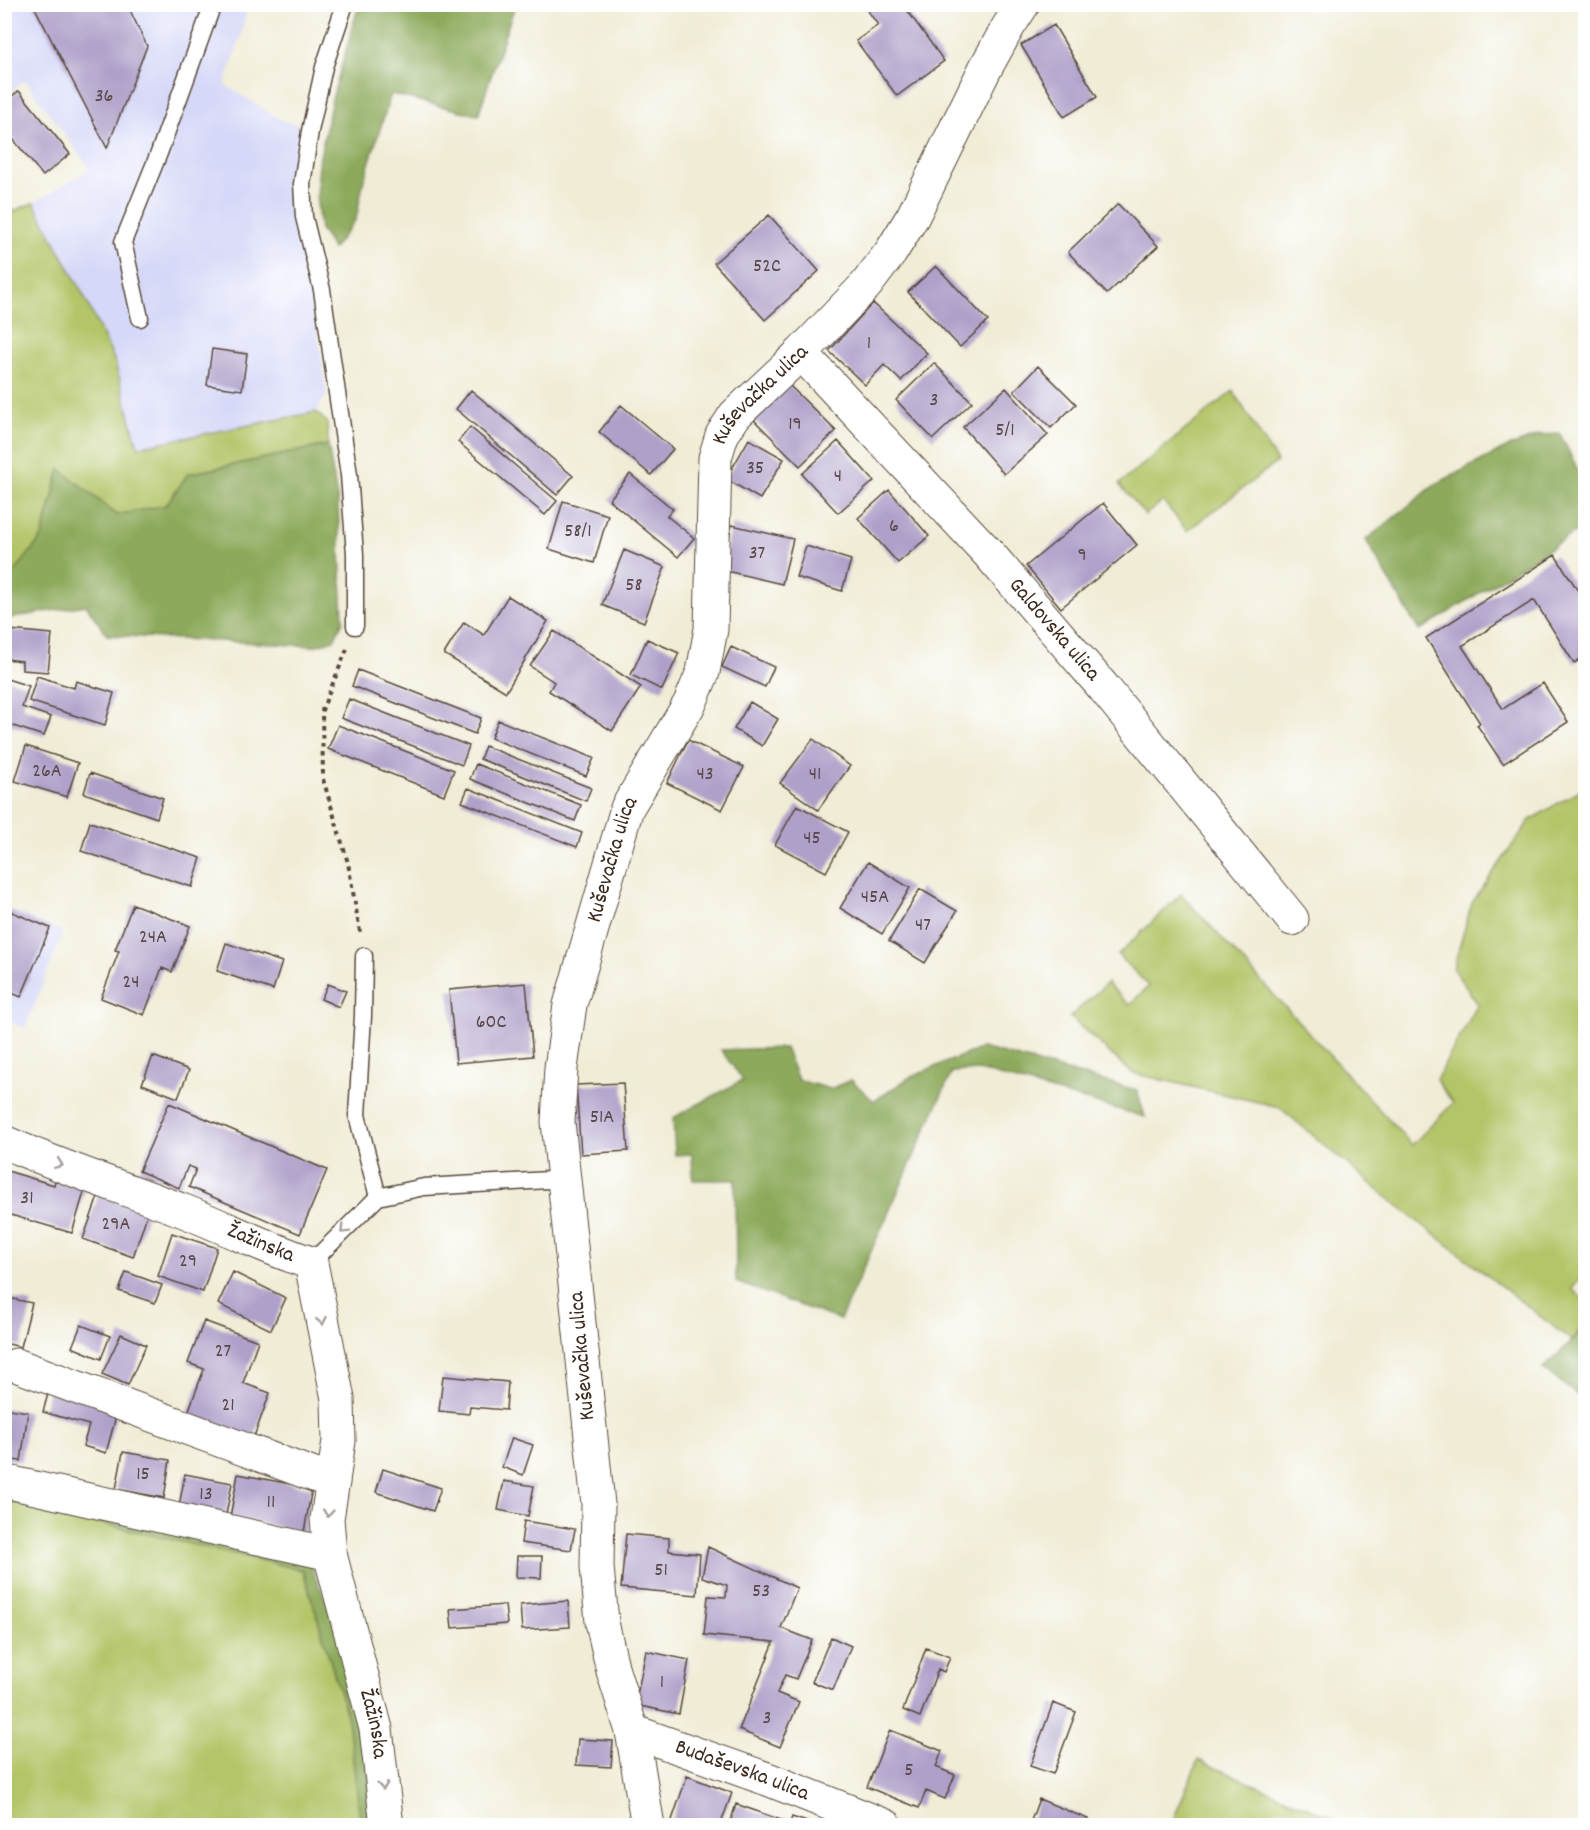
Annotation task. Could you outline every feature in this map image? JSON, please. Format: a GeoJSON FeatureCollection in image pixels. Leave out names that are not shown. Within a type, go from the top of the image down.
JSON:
{"type":"FeatureCollection","features":[{"type":"Feature","properties":{"kind":"street","name":"Kuševačka ulica"},"geometry":{"type":"LineString","coordinates":[[648,1826],[632,1731],[613,1671],[602,1622],[597,1568],[598,1504],[566,1179],[558,1122],[561,1068],[570,1005],[627,808],[690,703],[703,672],[711,629],[714,484],[717,450],[722,435],[735,415],[801,353],[866,285],[891,252],[913,216],[985,69],[1023,4]]}},
{"type":"Feature","properties":{"kind":"street","name":"Galdovska ulica"},"geometry":{"type":"LineString","coordinates":[[801,353],[989,554],[1104,688],[1292,919]]}},
{"type":"Feature","properties":{"kind":"street","name":"Žažinska"},"geometry":{"type":"LineString","coordinates":[[4,1142],[186,1212],[283,1254],[311,1263],[338,1399],[339,1441],[327,1519],[330,1554],[376,1729],[387,1826]]}},
{"type":"Feature","properties":{"kind":"street"},"geometry":{"type":"LineString","coordinates":[[16,1365],[333,1482]]}},
{"type":"Feature","properties":{"kind":"street"},"geometry":{"type":"LineString","coordinates":[[4,1481],[330,1554]]}},
{"type":"Feature","properties":{"kind":"street","name":"Budaševska ulica"},"geometry":{"type":"LineString","coordinates":[[632,1731],[770,1780],[886,1826]]}},
{"type":"Feature","properties":{"kind":"lane"},"geometry":{"type":"LineString","coordinates":[[140,318],[123,242],[159,153],[213,4]]}},
{"type":"Feature","properties":{"kind":"lane"},"geometry":{"type":"LineString","coordinates":[[345,4],[324,66],[310,131],[302,184],[304,217],[322,290],[350,475],[355,554],[355,626]]}},
{"type":"Feature","properties":{"kind":"lane"},"geometry":{"type":"LineString","coordinates":[[364,956],[357,1115],[378,1197]]}},
{"type":"Feature","properties":{"kind":"lane"},"geometry":{"type":"LineString","coordinates":[[311,1263],[378,1197],[424,1187],[566,1179]]}},
{"type":"Feature","properties":{"kind":"path"},"geometry":{"type":"LineString","coordinates":[[355,626],[322,710],[324,779],[348,863],[364,956]]}},
{"type":"Feature","properties":{"kind":"shaded area"},"geometry":{"type":"Polygon","coordinates":[[[5,5],[248,5],[241,36],[225,85],[281,120],[303,126],[297,200],[327,394],[316,412],[138,447],[114,359],[82,292],[34,203],[90,169],[25,80],[5,97],[5,5]]]}},
{"type":"Feature","properties":{"kind":"shaded area"},"geometry":{"type":"Polygon","coordinates":[[[4,907],[63,932],[25,1029],[5,1019],[4,907]]]}},
{"type":"Feature","properties":{"kind":"green space"},"geometry":{"type":"Polygon","coordinates":[[[359,5],[515,5],[478,115],[391,94],[363,183],[356,219],[333,249],[320,229],[317,202],[319,161],[332,99],[359,5]]]}},
{"type":"Feature","properties":{"kind":"green space"},"geometry":{"type":"Polygon","coordinates":[[[34,203],[82,292],[114,359],[138,447],[316,412],[327,422],[328,445],[188,474],[166,505],[117,515],[60,469],[42,537],[5,585],[5,214],[34,203]]]}},
{"type":"Feature","properties":{"kind":"green space"},"geometry":{"type":"Polygon","coordinates":[[[1233,391],[1277,462],[1187,531],[1163,501],[1145,515],[1119,484],[1233,391]]]}},
{"type":"Feature","properties":{"kind":"green space"},"geometry":{"type":"Polygon","coordinates":[[[1560,434],[1585,484],[1585,526],[1419,631],[1366,540],[1436,484],[1506,448],[1540,435],[1560,434]]]}},
{"type":"Feature","properties":{"kind":"green space"},"geometry":{"type":"Polygon","coordinates":[[[328,445],[338,503],[343,621],[334,640],[314,646],[107,635],[86,605],[10,618],[5,585],[42,537],[60,469],[117,515],[166,505],[188,474],[328,445]]]}},
{"type":"Feature","properties":{"kind":"green space"},"geometry":{"type":"Polygon","coordinates":[[[5,585],[10,618],[5,619],[5,585]]]}},
{"type":"Feature","properties":{"kind":"green space"},"geometry":{"type":"Polygon","coordinates":[[[1585,787],[1586,1271],[1572,1289],[1585,1301],[1585,1323],[1572,1341],[1389,1199],[1279,1107],[1132,1073],[1070,1017],[1107,983],[1129,1005],[1149,986],[1118,955],[1181,894],[1412,1145],[1453,1103],[1436,1080],[1478,1004],[1453,969],[1472,903],[1530,820],[1585,787]]]}},
{"type":"Feature","properties":{"kind":"green space"},"geometry":{"type":"Polygon","coordinates":[[[785,1048],[798,1080],[830,1089],[851,1080],[874,1101],[912,1076],[982,1048],[1137,1090],[1145,1117],[978,1070],[952,1072],[840,1320],[736,1282],[735,1180],[693,1180],[692,1154],[675,1155],[673,1118],[743,1080],[721,1050],[785,1048]]]}},
{"type":"Feature","properties":{"kind":"green space"},"geometry":{"type":"Polygon","coordinates":[[[1585,1323],[1585,1401],[1543,1369],[1572,1341],[1585,1323]]]}},
{"type":"Feature","properties":{"kind":"green space"},"geometry":{"type":"Polygon","coordinates":[[[5,1490],[308,1559],[335,1622],[356,1689],[376,1825],[361,1825],[348,1719],[303,1570],[5,1501],[5,1490]]]}},
{"type":"Feature","properties":{"kind":"green space"},"geometry":{"type":"Polygon","coordinates":[[[5,1501],[303,1570],[348,1719],[361,1825],[5,1826],[5,1501]]]}},
{"type":"Feature","properties":{"kind":"green space"},"geometry":{"type":"Polygon","coordinates":[[[1198,1760],[1332,1818],[1329,1825],[1171,1825],[1198,1760]]]}},
{"type":"Feature","properties":{"kind":"building"},"geometry":{"type":"Polygon","coordinates":[[[33,4],[127,4],[147,46],[107,148],[33,4]]]}},
{"type":"Feature","properties":{"kind":"building"},"geometry":{"type":"Polygon","coordinates":[[[863,4],[906,4],[904,6],[944,61],[897,96],[856,41],[878,25],[863,4]]]}},
{"type":"Feature","properties":{"kind":"building"},"geometry":{"type":"Polygon","coordinates":[[[1054,25],[1097,97],[1064,117],[1021,45],[1054,25]]]}},
{"type":"Feature","properties":{"kind":"building"},"geometry":{"type":"Polygon","coordinates":[[[19,91],[70,154],[43,176],[4,128],[4,102],[19,91]]]}},
{"type":"Feature","properties":{"kind":"building"},"geometry":{"type":"Polygon","coordinates":[[[1118,204],[1158,246],[1107,294],[1068,252],[1118,204]]]}},
{"type":"Feature","properties":{"kind":"building"},"geometry":{"type":"Polygon","coordinates":[[[769,215],[819,271],[765,320],[714,263],[769,215]]]}},
{"type":"Feature","properties":{"kind":"building"},"geometry":{"type":"Polygon","coordinates":[[[936,266],[988,321],[960,347],[908,292],[936,266]]]}},
{"type":"Feature","properties":{"kind":"building"},"geometry":{"type":"Polygon","coordinates":[[[873,303],[927,353],[901,381],[884,365],[865,385],[829,351],[873,303]]]}},
{"type":"Feature","properties":{"kind":"building"},"geometry":{"type":"Polygon","coordinates":[[[212,349],[247,354],[242,390],[207,385],[212,349]]]}},
{"type":"Feature","properties":{"kind":"building"},"geometry":{"type":"Polygon","coordinates":[[[934,363],[972,402],[933,439],[896,400],[934,363]]]}},
{"type":"Feature","properties":{"kind":"building"},"geometry":{"type":"Polygon","coordinates":[[[1038,366],[1076,404],[1051,428],[1014,391],[1038,366]]]}},
{"type":"Feature","properties":{"kind":"building"},"geometry":{"type":"Polygon","coordinates":[[[789,385],[836,431],[800,466],[754,420],[789,385]]]}},
{"type":"Feature","properties":{"kind":"building"},"geometry":{"type":"Polygon","coordinates":[[[1006,388],[1048,435],[1004,474],[963,427],[1006,388]]]}},
{"type":"Feature","properties":{"kind":"building"},"geometry":{"type":"Polygon","coordinates":[[[471,390],[573,476],[557,495],[456,409],[471,390]]]}},
{"type":"Feature","properties":{"kind":"building"},"geometry":{"type":"Polygon","coordinates":[[[621,405],[673,449],[651,475],[599,432],[621,405]]]}},
{"type":"Feature","properties":{"kind":"building"},"geometry":{"type":"Polygon","coordinates":[[[470,427],[557,501],[545,515],[458,442],[470,427]]]}},
{"type":"Feature","properties":{"kind":"building"},"geometry":{"type":"Polygon","coordinates":[[[749,439],[784,459],[760,499],[726,479],[749,439]]]}},
{"type":"Feature","properties":{"kind":"building"},"geometry":{"type":"Polygon","coordinates":[[[838,441],[874,481],[838,513],[802,474],[838,441]]]}},
{"type":"Feature","properties":{"kind":"building"},"geometry":{"type":"Polygon","coordinates":[[[630,474],[673,509],[667,516],[694,538],[678,557],[609,500],[630,474]]]}},
{"type":"Feature","properties":{"kind":"building"},"geometry":{"type":"Polygon","coordinates":[[[889,490],[929,536],[898,563],[858,518],[889,490]]]}},
{"type":"Feature","properties":{"kind":"building"},"geometry":{"type":"Polygon","coordinates":[[[563,501],[608,515],[594,563],[549,549],[563,501]]]}},
{"type":"Feature","properties":{"kind":"building"},"geometry":{"type":"Polygon","coordinates":[[[1103,503],[1137,545],[1061,608],[1026,566],[1103,503]]]}},
{"type":"Feature","properties":{"kind":"building"},"geometry":{"type":"Polygon","coordinates":[[[732,525],[793,539],[782,584],[722,570],[732,525]]]}},
{"type":"Feature","properties":{"kind":"building"},"geometry":{"type":"Polygon","coordinates":[[[806,546],[851,560],[842,591],[796,577],[806,546]]]}},
{"type":"Feature","properties":{"kind":"building"},"geometry":{"type":"Polygon","coordinates":[[[624,550],[665,567],[644,622],[602,605],[624,550]]]}},
{"type":"Feature","properties":{"kind":"building"},"geometry":{"type":"Polygon","coordinates":[[[1555,555],[1586,603],[1586,656],[1574,663],[1534,600],[1462,646],[1503,709],[1543,683],[1568,722],[1503,764],[1477,725],[1480,723],[1426,638],[1555,555]]]}},
{"type":"Feature","properties":{"kind":"building"},"geometry":{"type":"Polygon","coordinates":[[[508,596],[548,621],[506,692],[444,654],[464,622],[484,635],[508,596]]]}},
{"type":"Feature","properties":{"kind":"building"},"geometry":{"type":"Polygon","coordinates":[[[9,630],[52,634],[48,672],[22,670],[22,661],[6,659],[9,630]]]}},
{"type":"Feature","properties":{"kind":"building"},"geometry":{"type":"Polygon","coordinates":[[[554,631],[641,687],[612,731],[549,691],[554,682],[530,666],[554,631]]]}},
{"type":"Feature","properties":{"kind":"building"},"geometry":{"type":"Polygon","coordinates":[[[647,639],[679,653],[662,690],[631,675],[647,639]]]}},
{"type":"Feature","properties":{"kind":"building"},"geometry":{"type":"Polygon","coordinates":[[[731,647],[774,667],[765,687],[722,667],[731,647]]]}},
{"type":"Feature","properties":{"kind":"building"},"geometry":{"type":"Polygon","coordinates":[[[358,670],[481,718],[475,734],[352,686],[358,670]]]}},
{"type":"Feature","properties":{"kind":"building"},"geometry":{"type":"Polygon","coordinates":[[[37,676],[74,688],[76,681],[114,693],[105,725],[29,701],[37,676]]]}},
{"type":"Feature","properties":{"kind":"building"},"geometry":{"type":"Polygon","coordinates":[[[4,678],[29,686],[22,707],[51,717],[44,736],[4,723],[4,678]]]}},
{"type":"Feature","properties":{"kind":"building"},"geometry":{"type":"Polygon","coordinates":[[[349,699],[469,746],[462,765],[341,718],[349,699]]]}},
{"type":"Feature","properties":{"kind":"building"},"geometry":{"type":"Polygon","coordinates":[[[750,702],[778,719],[762,746],[734,729],[750,702]]]}},
{"type":"Feature","properties":{"kind":"building"},"geometry":{"type":"Polygon","coordinates":[[[498,720],[594,758],[586,776],[491,738],[498,720]]]}},
{"type":"Feature","properties":{"kind":"building"},"geometry":{"type":"Polygon","coordinates":[[[338,725],[454,770],[444,795],[328,749],[338,725]]]}},
{"type":"Feature","properties":{"kind":"building"},"geometry":{"type":"Polygon","coordinates":[[[813,739],[850,766],[818,810],[780,783],[813,739]]]}},
{"type":"Feature","properties":{"kind":"building"},"geometry":{"type":"Polygon","coordinates":[[[688,740],[744,767],[722,810],[667,783],[688,740]]]}},
{"type":"Feature","properties":{"kind":"building"},"geometry":{"type":"Polygon","coordinates":[[[26,746],[78,763],[67,797],[15,781],[26,746]]]}},
{"type":"Feature","properties":{"kind":"building"},"geometry":{"type":"Polygon","coordinates":[[[485,746],[591,788],[586,801],[480,759],[485,746]]]}},
{"type":"Feature","properties":{"kind":"building"},"geometry":{"type":"Polygon","coordinates":[[[476,764],[581,805],[575,821],[470,779],[476,764]]]}},
{"type":"Feature","properties":{"kind":"building"},"geometry":{"type":"Polygon","coordinates":[[[90,773],[163,798],[157,818],[84,793],[90,773]]]}},
{"type":"Feature","properties":{"kind":"building"},"geometry":{"type":"Polygon","coordinates":[[[468,788],[582,833],[577,847],[462,802],[468,788]]]}},
{"type":"Feature","properties":{"kind":"building"},"geometry":{"type":"Polygon","coordinates":[[[797,805],[848,832],[826,872],[775,845],[797,805]]]}},
{"type":"Feature","properties":{"kind":"building"},"geometry":{"type":"Polygon","coordinates":[[[90,822],[201,858],[192,887],[81,851],[90,822]]]}},
{"type":"Feature","properties":{"kind":"building"},"geometry":{"type":"Polygon","coordinates":[[[868,862],[910,888],[882,934],[840,908],[868,862]]]}},
{"type":"Feature","properties":{"kind":"building"},"geometry":{"type":"Polygon","coordinates":[[[920,889],[957,911],[925,963],[889,941],[920,889]]]}},
{"type":"Feature","properties":{"kind":"building"},"geometry":{"type":"Polygon","coordinates":[[[133,904],[190,926],[172,972],[162,968],[144,1015],[101,998],[119,951],[115,950],[133,904]]]}},
{"type":"Feature","properties":{"kind":"building"},"geometry":{"type":"Polygon","coordinates":[[[5,909],[50,928],[21,997],[5,990],[5,909]]]}},
{"type":"Feature","properties":{"kind":"building"},"geometry":{"type":"Polygon","coordinates":[[[226,943],[282,962],[273,990],[217,971],[226,943]]]}},
{"type":"Feature","properties":{"kind":"building"},"geometry":{"type":"Polygon","coordinates":[[[526,983],[533,1056],[456,1063],[449,990],[526,983]]]}},
{"type":"Feature","properties":{"kind":"building"},"geometry":{"type":"Polygon","coordinates":[[[328,984],[346,991],[339,1007],[321,999],[328,984]]]}},
{"type":"Feature","properties":{"kind":"building"},"geometry":{"type":"Polygon","coordinates":[[[153,1056],[189,1070],[178,1098],[142,1084],[153,1056]]]}},
{"type":"Feature","properties":{"kind":"building"},"geometry":{"type":"Polygon","coordinates":[[[623,1083],[628,1151],[581,1154],[576,1085],[623,1083]]]}},
{"type":"Feature","properties":{"kind":"building"},"geometry":{"type":"Polygon","coordinates":[[[169,1103],[327,1170],[300,1234],[189,1187],[196,1169],[188,1166],[179,1188],[139,1171],[169,1103]]]}},
{"type":"Feature","properties":{"kind":"building"},"geometry":{"type":"Polygon","coordinates":[[[4,1170],[54,1185],[55,1180],[85,1189],[72,1233],[4,1213],[4,1170]]]}},
{"type":"Feature","properties":{"kind":"building"},"geometry":{"type":"Polygon","coordinates":[[[99,1194],[148,1212],[133,1257],[83,1239],[99,1194]]]}},
{"type":"Feature","properties":{"kind":"building"},"geometry":{"type":"Polygon","coordinates":[[[172,1233],[217,1248],[203,1292],[158,1276],[172,1233]]]}},
{"type":"Feature","properties":{"kind":"building"},"geometry":{"type":"Polygon","coordinates":[[[126,1272],[162,1285],[155,1303],[119,1291],[126,1272]]]}},
{"type":"Feature","properties":{"kind":"building"},"geometry":{"type":"Polygon","coordinates":[[[233,1272],[286,1298],[271,1330],[218,1304],[233,1272]]]}},
{"type":"Feature","properties":{"kind":"building"},"geometry":{"type":"Polygon","coordinates":[[[4,1297],[32,1303],[21,1347],[4,1343],[4,1297]]]}},
{"type":"Feature","properties":{"kind":"building"},"geometry":{"type":"Polygon","coordinates":[[[204,1321],[258,1341],[243,1383],[270,1393],[252,1442],[186,1418],[204,1369],[188,1363],[204,1321]]]}},
{"type":"Feature","properties":{"kind":"building"},"geometry":{"type":"Polygon","coordinates":[[[81,1325],[110,1336],[101,1359],[72,1347],[81,1325]]]}},
{"type":"Feature","properties":{"kind":"building"},"geometry":{"type":"Polygon","coordinates":[[[121,1334],[146,1345],[128,1385],[102,1374],[121,1334]]]}},
{"type":"Feature","properties":{"kind":"building"},"geometry":{"type":"Polygon","coordinates":[[[443,1376],[508,1382],[506,1410],[470,1407],[469,1414],[439,1411],[443,1376]]]}},
{"type":"Feature","properties":{"kind":"building"},"geometry":{"type":"Polygon","coordinates":[[[49,1390],[118,1409],[106,1453],[83,1446],[89,1425],[43,1412],[49,1390]]]}},
{"type":"Feature","properties":{"kind":"building"},"geometry":{"type":"Polygon","coordinates":[[[4,1408],[28,1412],[21,1461],[4,1459],[4,1408]]]}},
{"type":"Feature","properties":{"kind":"building"},"geometry":{"type":"Polygon","coordinates":[[[512,1438],[533,1445],[523,1475],[502,1467],[512,1438]]]}},
{"type":"Feature","properties":{"kind":"building"},"geometry":{"type":"Polygon","coordinates":[[[123,1452],[170,1460],[164,1498],[116,1489],[123,1452]]]}},
{"type":"Feature","properties":{"kind":"building"},"geometry":{"type":"Polygon","coordinates":[[[383,1469],[441,1488],[433,1511],[376,1492],[383,1469]]]}},
{"type":"Feature","properties":{"kind":"building"},"geometry":{"type":"Polygon","coordinates":[[[185,1474],[232,1483],[226,1515],[179,1506],[185,1474]]]}},
{"type":"Feature","properties":{"kind":"building"},"geometry":{"type":"Polygon","coordinates":[[[238,1474],[312,1488],[304,1532],[230,1517],[238,1474]]]}},
{"type":"Feature","properties":{"kind":"building"},"geometry":{"type":"Polygon","coordinates":[[[504,1481],[534,1486],[528,1516],[498,1510],[504,1481]]]}},
{"type":"Feature","properties":{"kind":"building"},"geometry":{"type":"Polygon","coordinates":[[[524,1521],[575,1529],[571,1550],[521,1543],[524,1521]]]}},
{"type":"Feature","properties":{"kind":"building"},"geometry":{"type":"Polygon","coordinates":[[[626,1534],[669,1538],[669,1551],[700,1554],[697,1595],[621,1588],[626,1534]]]}},
{"type":"Feature","properties":{"kind":"building"},"geometry":{"type":"Polygon","coordinates":[[[708,1547],[797,1588],[781,1628],[812,1640],[796,1679],[785,1675],[777,1693],[799,1702],[780,1747],[739,1730],[774,1642],[704,1635],[708,1596],[726,1597],[727,1585],[702,1577],[708,1547]]]}},
{"type":"Feature","properties":{"kind":"building"},"geometry":{"type":"Polygon","coordinates":[[[517,1556],[542,1556],[541,1578],[516,1577],[517,1556]]]}},
{"type":"Feature","properties":{"kind":"building"},"geometry":{"type":"Polygon","coordinates":[[[568,1601],[570,1627],[522,1630],[520,1605],[568,1601]]]}},
{"type":"Feature","properties":{"kind":"building"},"geometry":{"type":"Polygon","coordinates":[[[505,1605],[507,1624],[452,1628],[450,1609],[505,1605]]]}},
{"type":"Feature","properties":{"kind":"building"},"geometry":{"type":"Polygon","coordinates":[[[831,1637],[851,1646],[833,1690],[812,1682],[831,1637]]]}},
{"type":"Feature","properties":{"kind":"building"},"geometry":{"type":"Polygon","coordinates":[[[926,1648],[950,1657],[944,1672],[938,1669],[920,1717],[903,1710],[926,1648]]]}},
{"type":"Feature","properties":{"kind":"building"},"geometry":{"type":"Polygon","coordinates":[[[646,1651],[689,1660],[679,1714],[635,1705],[646,1651]]]}},
{"type":"Feature","properties":{"kind":"building"},"geometry":{"type":"Polygon","coordinates":[[[1053,1703],[1076,1712],[1053,1774],[1030,1766],[1053,1703]]]}},
{"type":"Feature","properties":{"kind":"building"},"geometry":{"type":"Polygon","coordinates":[[[890,1730],[942,1751],[936,1767],[955,1775],[945,1799],[926,1791],[919,1808],[867,1787],[890,1730]]]}},
{"type":"Feature","properties":{"kind":"building"},"geometry":{"type":"Polygon","coordinates":[[[578,1739],[613,1741],[611,1767],[576,1765],[578,1739]]]}},
{"type":"Feature","properties":{"kind":"building"},"geometry":{"type":"Polygon","coordinates":[[[687,1776],[732,1793],[720,1826],[670,1826],[687,1776]]]}},
{"type":"Feature","properties":{"kind":"building"},"geometry":{"type":"Polygon","coordinates":[[[1039,1799],[1088,1819],[1086,1822],[1095,1826],[1029,1826],[1039,1799]]]}},
{"type":"Feature","properties":{"kind":"building"},"geometry":{"type":"Polygon","coordinates":[[[736,1804],[784,1821],[783,1826],[729,1826],[736,1804]]]}},
{"type":"Feature","properties":{"kind":"building"},"geometry":{"type":"Polygon","coordinates":[[[792,1817],[816,1825],[816,1826],[789,1826],[792,1817]]]}}]}
